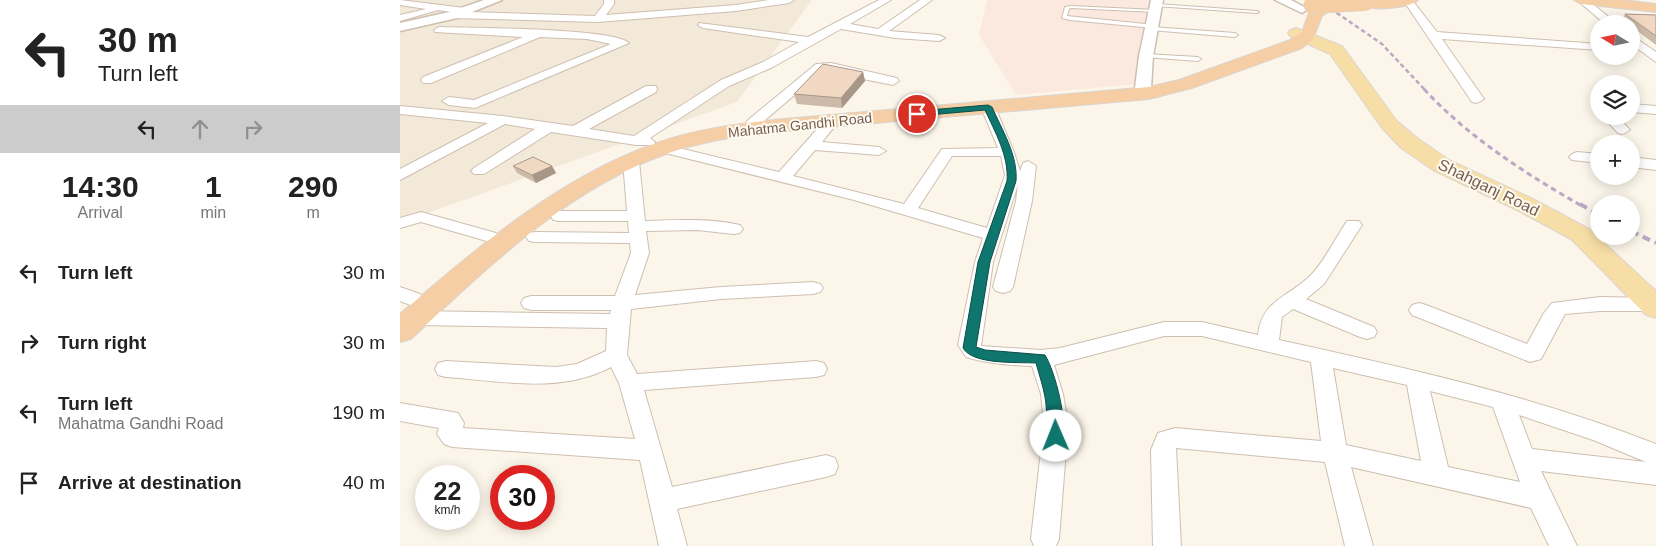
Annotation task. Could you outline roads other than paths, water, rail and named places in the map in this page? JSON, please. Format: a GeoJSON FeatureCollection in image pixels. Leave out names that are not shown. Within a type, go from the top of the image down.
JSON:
{"type":"FeatureCollection","features":[{"type":"Feature","properties":{"kind":"highway","name":"Mahatma Gandhi Road"},"geometry":{"type":"LineString","coordinates":[[405,310],[490,237],[567,181],[624,152],[772,126],[1149,93],[1185,84],[1307,23],[1375,2],[1411,0]]}},
{"type":"Feature","properties":{"kind":"highway"},"geometry":{"type":"LineString","coordinates":[[1582,0],[1656,7]]}},
{"type":"Feature","properties":{"kind":"highway"},"geometry":{"type":"LineString","coordinates":[[1611,0],[1656,7]]}},
{"type":"Feature","properties":{"kind":"highway","name":"Mahatma Gandhi Road"},"geometry":{"type":"LineString","coordinates":[[405,310],[501,244],[564,197],[645,148],[708,128],[753,122],[1142,88],[1188,77],[1288,40],[1307,23]]}},
{"type":"Feature","properties":{"kind":"main road","name":"Shahganj Road"},"geometry":{"type":"LineString","coordinates":[[1307,23],[1336,50],[1389,124],[1409,143],[1441,165],[1548,216],[1580,234],[1654,306]]}},
{"type":"Feature","properties":{"kind":"street"},"geometry":{"type":"LineString","coordinates":[[400,27],[496,0]]}},
{"type":"Feature","properties":{"kind":"street"},"geometry":{"type":"LineString","coordinates":[[598,19],[609,4],[608,0]]}},
{"type":"Feature","properties":{"kind":"street"},"geometry":{"type":"LineString","coordinates":[[685,10],[694,0]]}},
{"type":"Feature","properties":{"kind":"street"},"geometry":{"type":"LineString","coordinates":[[400,2],[454,11],[598,19],[685,10],[736,8],[788,0]]}},
{"type":"Feature","properties":{"kind":"street"},"geometry":{"type":"LineString","coordinates":[[673,546],[650,450],[630,383],[616,355],[620,312],[640,253],[631,178],[645,148],[725,82],[767,65],[808,40],[840,26],[886,0]]}},
{"type":"Feature","properties":{"kind":"street"},"geometry":{"type":"LineString","coordinates":[[879,33],[927,0]]}},
{"type":"Feature","properties":{"kind":"street"},"geometry":{"type":"LineString","coordinates":[[1281,0],[1307,23]]}},
{"type":"Feature","properties":{"kind":"street"},"geometry":{"type":"LineString","coordinates":[[1582,0],[1601,15]]}},
{"type":"Feature","properties":{"kind":"street"},"geometry":{"type":"LineString","coordinates":[[1407,1],[1418,12],[1477,99]]}},
{"type":"Feature","properties":{"kind":"street"},"geometry":{"type":"LineString","coordinates":[[1142,88],[1146,56],[1157,5]]}},
{"type":"Feature","properties":{"kind":"street"},"geometry":{"type":"LineString","coordinates":[[400,18],[454,11]]}},
{"type":"Feature","properties":{"kind":"street"},"geometry":{"type":"LineString","coordinates":[[703,25],[808,40]]}},
{"type":"Feature","properties":{"kind":"street"},"geometry":{"type":"LineString","coordinates":[[840,26],[879,33],[939,38]]}},
{"type":"Feature","properties":{"kind":"street"},"geometry":{"type":"LineString","coordinates":[[439,30],[594,36],[624,44],[474,104],[453,115]]}},
{"type":"Feature","properties":{"kind":"street"},"geometry":{"type":"LineString","coordinates":[[426,80],[541,34]]}},
{"type":"Feature","properties":{"kind":"street"},"geometry":{"type":"LineString","coordinates":[[1434,35],[1590,46]]}},
{"type":"Feature","properties":{"kind":"street"},"geometry":{"type":"LineString","coordinates":[[1640,45],[1656,58]]}},
{"type":"Feature","properties":{"kind":"street"},"geometry":{"type":"LineString","coordinates":[[1640,50],[1646,50]]}},
{"type":"Feature","properties":{"kind":"street"},"geometry":{"type":"LineString","coordinates":[[753,122],[820,67],[831,67],[893,81]]}},
{"type":"Feature","properties":{"kind":"street"},"geometry":{"type":"LineString","coordinates":[[574,130],[650,89]]}},
{"type":"Feature","properties":{"kind":"street"},"geometry":{"type":"LineString","coordinates":[[439,100],[474,104]]}},
{"type":"Feature","properties":{"kind":"street"},"geometry":{"type":"LineString","coordinates":[[401,101],[453,115],[574,130],[645,148],[783,177],[993,235]]}},
{"type":"Feature","properties":{"kind":"street"},"geometry":{"type":"LineString","coordinates":[[988,107],[1007,152],[1012,175],[1011,212],[1003,287]]}},
{"type":"Feature","properties":{"kind":"street"},"geometry":{"type":"LineString","coordinates":[[1640,109],[1656,110]]}},
{"type":"Feature","properties":{"kind":"street"},"geometry":{"type":"LineString","coordinates":[[400,175],[502,120]]}},
{"type":"Feature","properties":{"kind":"street"},"geometry":{"type":"LineString","coordinates":[[783,177],[832,121]]}},
{"type":"Feature","properties":{"kind":"street"},"geometry":{"type":"LineString","coordinates":[[1618,125],[1623,130]]}},
{"type":"Feature","properties":{"kind":"street"},"geometry":{"type":"LineString","coordinates":[[480,171],[550,126]]}},
{"type":"Feature","properties":{"kind":"street"},"geometry":{"type":"LineString","coordinates":[[811,145],[879,151]]}},
{"type":"Feature","properties":{"kind":"street"},"geometry":{"type":"LineString","coordinates":[[908,210],[947,152],[1007,152]]}},
{"type":"Feature","properties":{"kind":"street"},"geometry":{"type":"LineString","coordinates":[[1578,156],[1590,158]]}},
{"type":"Feature","properties":{"kind":"street"},"geometry":{"type":"LineString","coordinates":[[1640,163],[1656,164]]}},
{"type":"Feature","properties":{"kind":"street"},"geometry":{"type":"LineString","coordinates":[[1028,166],[1011,212],[993,235],[984,262],[969,348],[974,352],[985,355],[1041,358],[1060,356],[1176,328],[1202,329],[1502,401],[1605,433],[1656,455]]}},
{"type":"Feature","properties":{"kind":"street"},"geometry":{"type":"LineString","coordinates":[[559,216],[638,227]]}},
{"type":"Feature","properties":{"kind":"street"},"geometry":{"type":"LineString","coordinates":[[400,223],[421,217],[490,237]]}},
{"type":"Feature","properties":{"kind":"street"},"geometry":{"type":"LineString","coordinates":[[1268,345],[1272,316],[1317,280],[1353,225]]}},
{"type":"Feature","properties":{"kind":"street"},"geometry":{"type":"LineString","coordinates":[[535,237],[638,227],[697,226],[734,229]]}},
{"type":"Feature","properties":{"kind":"street"},"geometry":{"type":"LineString","coordinates":[[405,310],[620,312],[721,293],[813,288]]}},
{"type":"Feature","properties":{"kind":"street"},"geometry":{"type":"LineString","coordinates":[[1291,300],[1367,332]]}},
{"type":"Feature","properties":{"kind":"street"},"geometry":{"type":"LineString","coordinates":[[531,303],[620,312]]}},
{"type":"Feature","properties":{"kind":"street"},"geometry":{"type":"LineString","coordinates":[[1419,310],[1530,354],[1533,353],[1551,318],[1559,308],[1600,304],[1654,306]]}},
{"type":"Feature","properties":{"kind":"street"},"geometry":{"type":"LineString","coordinates":[[446,369],[552,376],[571,374],[592,368],[616,355]]}},
{"type":"Feature","properties":{"kind":"street"},"geometry":{"type":"LineString","coordinates":[[1041,358],[1052,394],[1056,424],[1045,540]]}},
{"type":"Feature","properties":{"kind":"street"},"geometry":{"type":"LineString","coordinates":[[1321,358],[1335,453],[1359,546]]}},
{"type":"Feature","properties":{"kind":"street"},"geometry":{"type":"LineString","coordinates":[[630,383],[816,369]]}},
{"type":"Feature","properties":{"kind":"street"},"geometry":{"type":"LineString","coordinates":[[1417,381],[1437,476]]}},
{"type":"Feature","properties":{"kind":"street"},"geometry":{"type":"LineString","coordinates":[[1502,401],[1539,498],[1562,546]]}},
{"type":"Feature","properties":{"kind":"street"},"geometry":{"type":"LineString","coordinates":[[400,412],[450,420],[452,423],[449,434],[452,438],[650,450]]}},
{"type":"Feature","properties":{"kind":"street"},"geometry":{"type":"LineString","coordinates":[[1167,546],[1163,450],[1167,440],[1175,438],[1335,453],[1539,498]]}},
{"type":"Feature","properties":{"kind":"street"},"geometry":{"type":"LineString","coordinates":[[1524,458],[1656,474]]}},
{"type":"Feature","properties":{"kind":"street"},"geometry":{"type":"LineString","coordinates":[[663,500],[826,466]]}},
{"type":"Feature","properties":{"kind":"lane"},"geometry":{"type":"LineString","coordinates":[[1235,35],[1064,17],[1067,8],[1071,7],[1157,5],[1258,12]]}},
{"type":"Feature","properties":{"kind":"lane"},"geometry":{"type":"LineString","coordinates":[[1146,56],[1198,59]]}},
{"type":"Feature","properties":{"kind":"railway"},"geometry":{"type":"LineString","coordinates":[[1318,0],[1382,44],[1425,90]]}},
{"type":"Feature","properties":{"kind":"railway"},"geometry":{"type":"LineString","coordinates":[[1425,90],[1459,123],[1479,139],[1519,168],[1582,206]]}},
{"type":"Feature","properties":{"kind":"railway"},"geometry":{"type":"LineString","coordinates":[[1580,204],[1590,210]]}},
{"type":"Feature","properties":{"kind":"railway"},"geometry":{"type":"LineString","coordinates":[[1640,235],[1656,243]]}}]}
